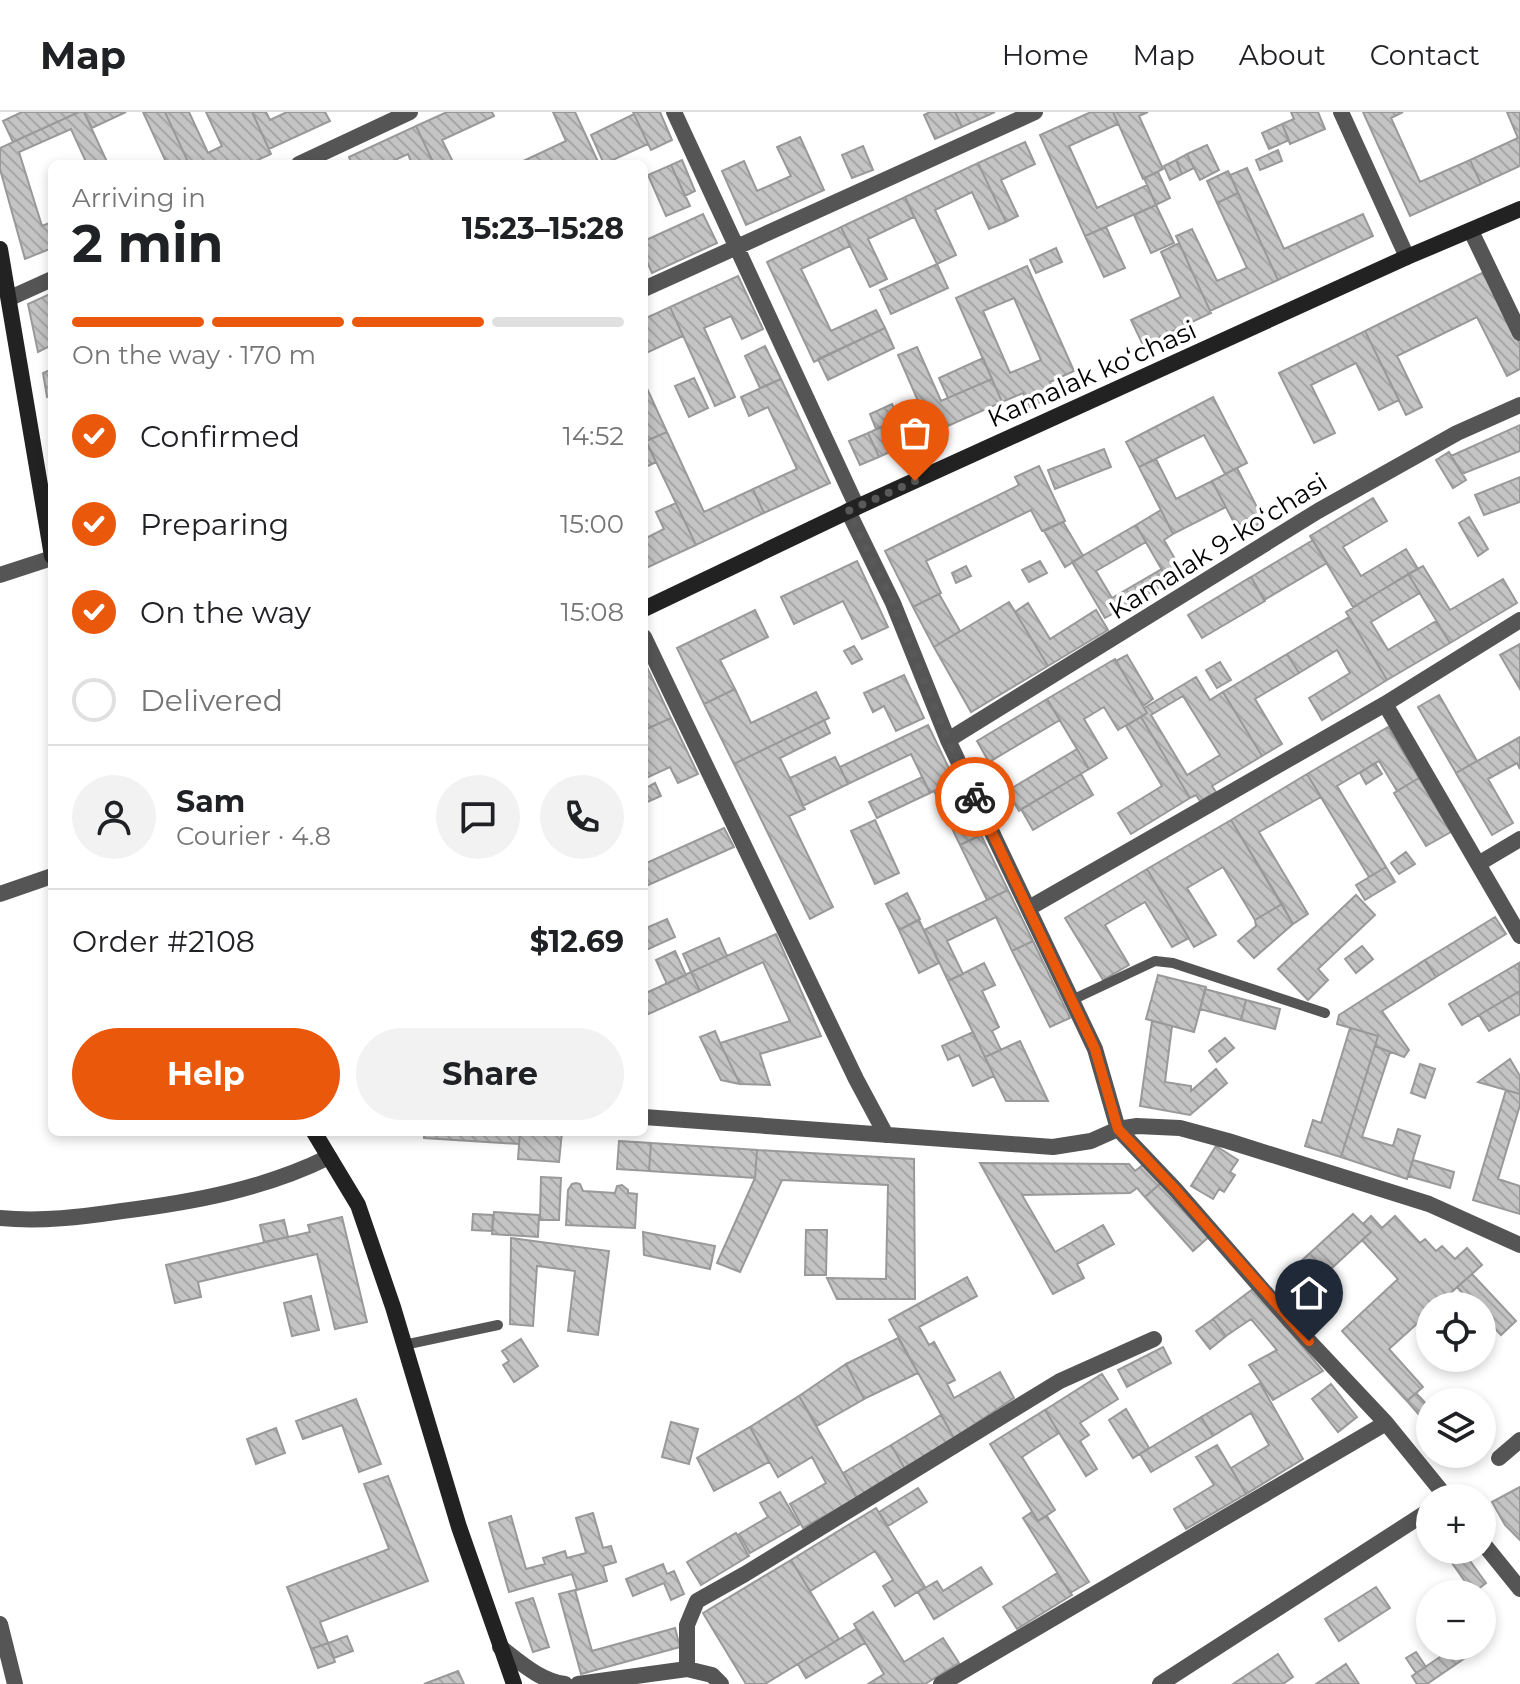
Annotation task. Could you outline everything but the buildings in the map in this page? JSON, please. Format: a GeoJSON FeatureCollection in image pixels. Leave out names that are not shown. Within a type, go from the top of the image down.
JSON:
{"type":"FeatureCollection","features":[{"type":"Feature","properties":{"kind":"street"},"geometry":{"type":"LineString","coordinates":[[308,160],[410,112]]}},
{"type":"Feature","properties":{"kind":"street"},"geometry":{"type":"LineString","coordinates":[[674,112],[738,245],[893,603],[948,740],[1095,1049],[1118,1129],[1386,1423],[1436,1484]]}},
{"type":"Feature","properties":{"kind":"street"},"geometry":{"type":"LineString","coordinates":[[648,287],[1035,112]]}},
{"type":"Feature","properties":{"kind":"street"},"geometry":{"type":"LineString","coordinates":[[1341,112],[1407,257]]}},
{"type":"Feature","properties":{"kind":"street","name":"Kamalak koʻchasi"},"geometry":{"type":"LineString","coordinates":[[648,607],[853,509],[1407,257],[1520,209]]}},
{"type":"Feature","properties":{"kind":"street"},"geometry":{"type":"LineString","coordinates":[[1471,231],[1520,333]]}},
{"type":"Feature","properties":{"kind":"street"},"geometry":{"type":"LineString","coordinates":[[0,249],[48,532]]}},
{"type":"Feature","properties":{"kind":"street"},"geometry":{"type":"LineString","coordinates":[[10,298],[48,281]]}},
{"type":"Feature","properties":{"kind":"street","name":"Kamalak 9-koʻchasi"},"geometry":{"type":"LineString","coordinates":[[948,740],[1318,511],[1457,433],[1520,405]]}},
{"type":"Feature","properties":{"kind":"street"},"geometry":{"type":"LineString","coordinates":[[0,575],[48,558]]}},
{"type":"Feature","properties":{"kind":"street"},"geometry":{"type":"LineString","coordinates":[[1029,908],[1385,704],[1520,620]]}},
{"type":"Feature","properties":{"kind":"street"},"geometry":{"type":"LineString","coordinates":[[648,645],[856,1079],[886,1135]]}},
{"type":"Feature","properties":{"kind":"street"},"geometry":{"type":"LineString","coordinates":[[1385,704],[1520,936]]}},
{"type":"Feature","properties":{"kind":"street"},"geometry":{"type":"LineString","coordinates":[[1478,864],[1520,839]]}},
{"type":"Feature","properties":{"kind":"street"},"geometry":{"type":"LineString","coordinates":[[0,894],[48,877]]}},
{"type":"Feature","properties":{"kind":"street"},"geometry":{"type":"LineString","coordinates":[[648,1117],[1053,1147],[1091,1141],[1118,1129],[1137,1126],[1180,1128],[1429,1204],[1520,1245]]}},
{"type":"Feature","properties":{"kind":"street"},"geometry":{"type":"LineString","coordinates":[[316,1136],[358,1205],[459,1527],[514,1684]]}},
{"type":"Feature","properties":{"kind":"street"},"geometry":{"type":"LineString","coordinates":[[1,1219],[65,1219],[187,1203],[277,1181],[329,1157]]}},
{"type":"Feature","properties":{"kind":"street"},"geometry":{"type":"LineString","coordinates":[[687,1669],[687,1625],[697,1601],[1060,1381],[1154,1339]]}},
{"type":"Feature","properties":{"kind":"street"},"geometry":{"type":"LineString","coordinates":[[941,1684],[1386,1423]]}},
{"type":"Feature","properties":{"kind":"street"},"geometry":{"type":"LineString","coordinates":[[1499,1458],[1520,1440]]}},
{"type":"Feature","properties":{"kind":"street"},"geometry":{"type":"LineString","coordinates":[[1160,1684],[1416,1519]]}},
{"type":"Feature","properties":{"kind":"street"},"geometry":{"type":"LineString","coordinates":[[1496,1559],[1520,1589]]}},
{"type":"Feature","properties":{"kind":"street"},"geometry":{"type":"LineString","coordinates":[[0,1624],[15,1684]]}},
{"type":"Feature","properties":{"kind":"street"},"geometry":{"type":"LineString","coordinates":[[500,1647],[533,1671],[553,1682],[565,1684]]}},
{"type":"Feature","properties":{"kind":"street"},"geometry":{"type":"LineString","coordinates":[[578,1684],[687,1669],[712,1675],[721,1684]]}},
{"type":"Feature","properties":{"kind":"lane"},"geometry":{"type":"LineString","coordinates":[[1072,1000],[1155,961],[1173,963],[1325,1013]]}},
{"type":"Feature","properties":{"kind":"lane"},"geometry":{"type":"LineString","coordinates":[[404,1345],[498,1325]]}},
{"type":"Feature","properties":{"kind":"way so far"},"geometry":{"type":"LineString","coordinates":[[915,481],[848,511],[893,603],[948,740],[975,797]]}},
{"type":"Feature","properties":{"kind":"route"},"geometry":{"type":"LineString","coordinates":[[975,797],[1095,1049],[1118,1129],[1309,1341]]}}]}
